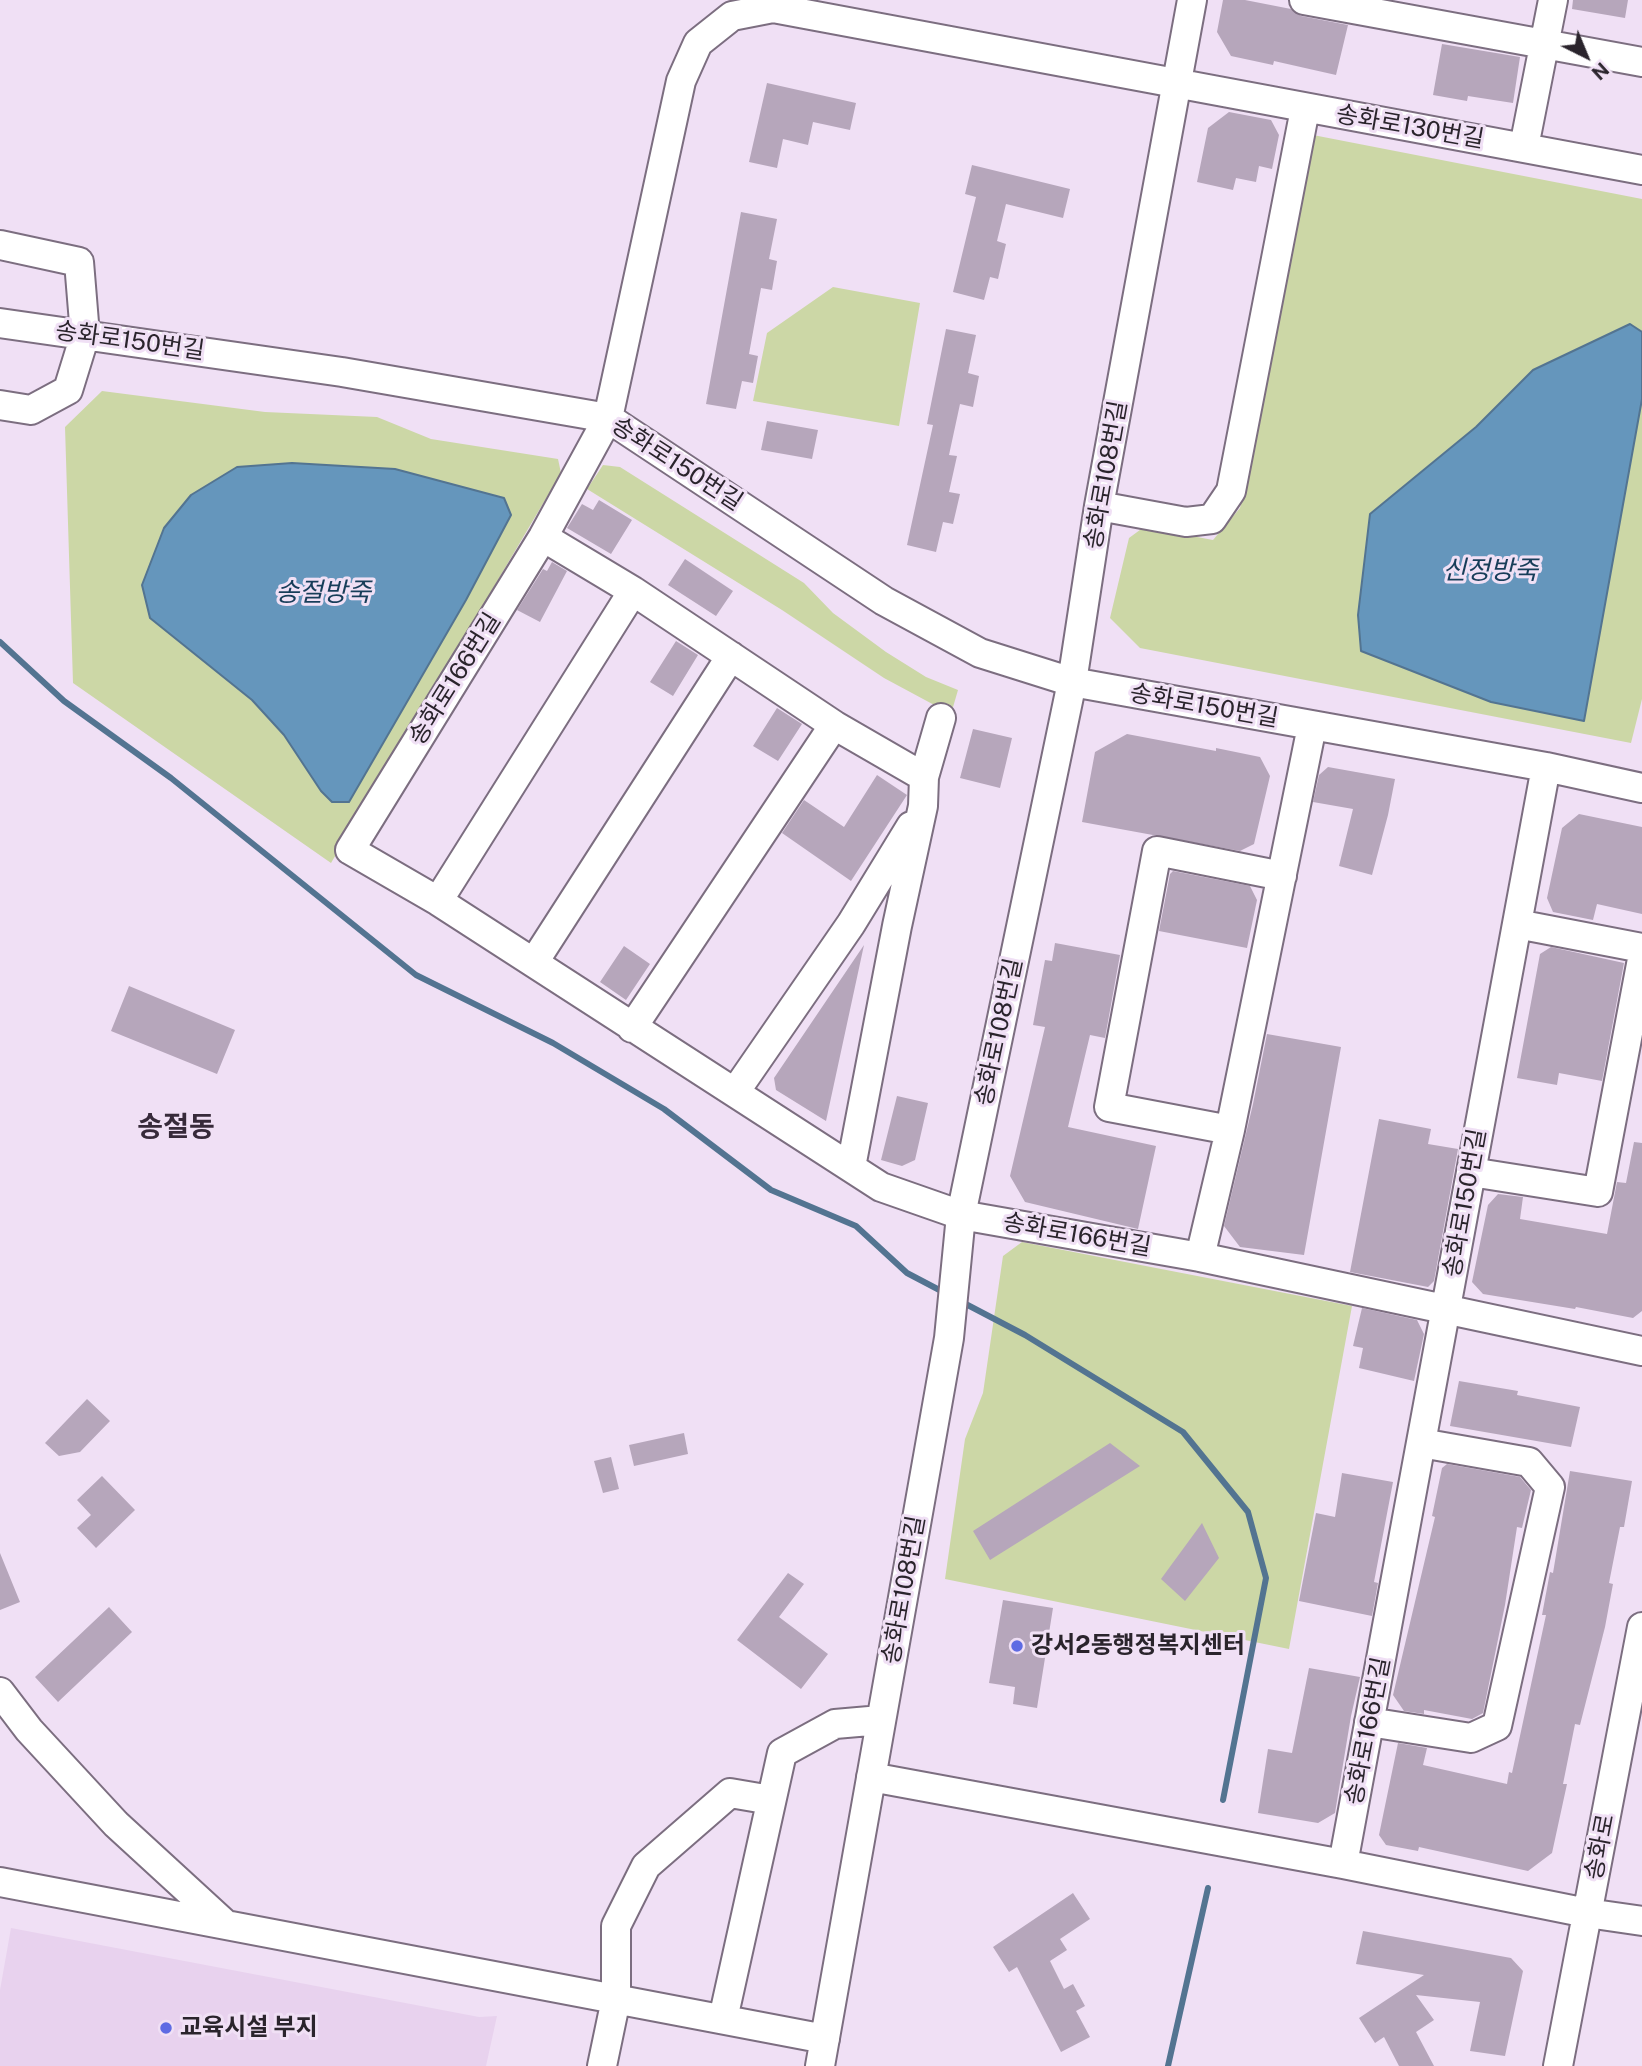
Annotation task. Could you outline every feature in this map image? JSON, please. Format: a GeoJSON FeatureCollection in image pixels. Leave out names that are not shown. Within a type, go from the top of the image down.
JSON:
{"type":"FeatureCollection","features":[{"type":"Feature","properties":{"kind":"street","name":"송화로108번길"},"geometry":{"type":"LineString","coordinates":[[823,2052],[949,1338],[961,1216],[1072,682],[1099,506],[1192,0]]}},
{"type":"Feature","properties":{"kind":"street"},"geometry":{"type":"LineString","coordinates":[[1304,0],[1424,11],[1546,44],[1642,62]]}},
{"type":"Feature","properties":{"kind":"street"},"geometry":{"type":"LineString","coordinates":[[1524,146],[1553,0]]}},
{"type":"Feature","properties":{"kind":"street","name":"송화로130번길"},"geometry":{"type":"LineString","coordinates":[[608,418],[681,82],[698,43],[732,16],[773,8],[1642,170]]}},
{"type":"Feature","properties":{"kind":"street"},"geometry":{"type":"LineString","coordinates":[[1099,506],[1186,522],[1212,519],[1231,491],[1305,109]]}},
{"type":"Feature","properties":{"kind":"street"},"geometry":{"type":"LineString","coordinates":[[0,245],[79,262],[85,335],[68,390],[31,410],[0,405]]}},
{"type":"Feature","properties":{"kind":"street","name":"송화로150번길"},"geometry":{"type":"LineString","coordinates":[[0,323],[342,372],[608,418],[884,601],[980,653],[1072,682],[1546,766],[1642,788]]}},
{"type":"Feature","properties":{"kind":"street","name":"송화로166번길"},"geometry":{"type":"LineString","coordinates":[[608,418],[543,537],[349,850],[438,901],[881,1187],[961,1216],[1200,1257],[1642,1351]]}},
{"type":"Feature","properties":{"kind":"street"},"geometry":{"type":"LineString","coordinates":[[543,537],[633,591],[834,725],[924,777]]}},
{"type":"Feature","properties":{"kind":"street"},"geometry":{"type":"LineString","coordinates":[[438,901],[633,591]]}},
{"type":"Feature","properties":{"kind":"street"},"geometry":{"type":"LineString","coordinates":[[534,962],[731,656]]}},
{"type":"Feature","properties":{"kind":"street"},"geometry":{"type":"LineString","coordinates":[[851,1167],[923,806],[924,777],[941,718]]}},
{"type":"Feature","properties":{"kind":"street"},"geometry":{"type":"LineString","coordinates":[[632,1028],[834,725]]}},
{"type":"Feature","properties":{"kind":"street","name":"송화로150번길"},"geometry":{"type":"LineString","coordinates":[[1200,1257],[1230,1130],[1312,726]]}},
{"type":"Feature","properties":{"kind":"street","name":"송화로150번길"},"geometry":{"type":"LineString","coordinates":[[1446,1308],[1546,766]]}},
{"type":"Feature","properties":{"kind":"street"},"geometry":{"type":"LineString","coordinates":[[735,1092],[851,924],[923,806]]}},
{"type":"Feature","properties":{"kind":"street"},"geometry":{"type":"LineString","coordinates":[[1230,1130],[1109,1107],[1157,851],[1282,876]]}},
{"type":"Feature","properties":{"kind":"street"},"geometry":{"type":"LineString","coordinates":[[851,924],[877,909],[888,912],[897,926]]}},
{"type":"Feature","properties":{"kind":"street"},"geometry":{"type":"LineString","coordinates":[[1517,924],[1642,948]]}},
{"type":"Feature","properties":{"kind":"street"},"geometry":{"type":"LineString","coordinates":[[1471,1172],[1598,1192],[1642,959]]}},
{"type":"Feature","properties":{"kind":"street","name":"송화로166번길"},"geometry":{"type":"LineString","coordinates":[[1343,1864],[1446,1308]]}},
{"type":"Feature","properties":{"kind":"street"},"geometry":{"type":"LineString","coordinates":[[1369,1722],[1471,1738],[1497,1726],[1550,1487],[1529,1462],[1421,1443]]}},
{"type":"Feature","properties":{"kind":"street","name":"송화로"},"geometry":{"type":"LineString","coordinates":[[1558,2066],[1642,1627]]}},
{"type":"Feature","properties":{"kind":"street"},"geometry":{"type":"LineString","coordinates":[[0,1692],[29,1730],[116,1824],[225,1924]]}},
{"type":"Feature","properties":{"kind":"street"},"geometry":{"type":"LineString","coordinates":[[723,2019],[782,1754],[835,1724],[881,1720]]}},
{"type":"Feature","properties":{"kind":"street"},"geometry":{"type":"LineString","coordinates":[[871,1777],[1343,1864],[1587,1913],[1642,1921]]}},
{"type":"Feature","properties":{"kind":"street"},"geometry":{"type":"LineString","coordinates":[[603,2066],[616,1999],[616,1926],[646,1866],[730,1793],[771,1800]]}},
{"type":"Feature","properties":{"kind":"street"},"geometry":{"type":"LineString","coordinates":[[0,1882],[723,2019],[823,2052]]}},
{"type":"Feature","properties":{"kind":"shaded area","name":"교육시설 부지"},"geometry":{"type":"Polygon","coordinates":[[[11,1928],[479,2017],[497,2016],[486,2066],[0,2066],[0,1990],[11,1928]]]}},
{"type":"Feature","properties":{"kind":"green space"},"geometry":{"type":"Polygon","coordinates":[[[1313,135],[1642,199],[1642,699],[1631,743],[1140,648],[1110,618],[1129,538],[1144,527],[1213,540],[1240,508],[1313,135]]]}},
{"type":"Feature","properties":{"kind":"green space"},"geometry":{"type":"Polygon","coordinates":[[[833,287],[920,303],[899,426],[753,401],[767,333],[833,287]]]}},
{"type":"Feature","properties":{"kind":"green space"},"geometry":{"type":"Polygon","coordinates":[[[102,391],[265,412],[377,417],[431,439],[558,459],[561,473],[331,863],[73,683],[65,427],[102,391]]]}},
{"type":"Feature","properties":{"kind":"green space"},"geometry":{"type":"Polygon","coordinates":[[[603,465],[620,467],[804,583],[833,613],[886,652],[926,677],[958,690],[951,714],[884,678],[782,610],[587,489],[603,465]]]}},
{"type":"Feature","properties":{"kind":"green space"},"geometry":{"type":"Polygon","coordinates":[[[1022,1242],[1352,1306],[1289,1649],[945,1579],[965,1439],[983,1393],[1003,1256],[1022,1242]]]}},
{"type":"Feature","properties":{"kind":"water","name":"신정방죽"},"geometry":{"type":"Polygon","coordinates":[[[1630,324],[1642,332],[1642,399],[1584,721],[1491,702],[1361,651],[1358,615],[1370,514],[1476,427],[1533,370],[1630,324]]]}},
{"type":"Feature","properties":{"kind":"water","name":"송절방죽"},"geometry":{"type":"Polygon","coordinates":[[[292,463],[395,469],[504,498],[511,515],[466,600],[349,802],[332,802],[321,791],[284,735],[252,700],[150,618],[142,585],[164,528],[191,495],[237,467],[292,463]]]}},
{"type":"Feature","properties":{"kind":"building"},"geometry":{"type":"Polygon","coordinates":[[[1223,0],[1245,0],[1291,9],[1301,16],[1348,25],[1336,75],[1274,61],[1273,65],[1231,56],[1217,32],[1223,0]]]}},
{"type":"Feature","properties":{"kind":"building"},"geometry":{"type":"Polygon","coordinates":[[[1573,0],[1628,0],[1625,18],[1572,9],[1573,0]]]}},
{"type":"Feature","properties":{"kind":"building"},"geometry":{"type":"Polygon","coordinates":[[[1442,44],[1520,57],[1513,103],[1468,96],[1467,101],[1433,95],[1442,44]]]}},
{"type":"Feature","properties":{"kind":"building"},"geometry":{"type":"Polygon","coordinates":[[[767,83],[856,103],[850,130],[813,122],[808,145],[783,139],[777,168],[749,162],[767,83]]]}},
{"type":"Feature","properties":{"kind":"building"},"geometry":{"type":"Polygon","coordinates":[[[1229,112],[1271,120],[1279,135],[1272,169],[1259,166],[1256,182],[1236,178],[1233,190],[1197,182],[1208,128],[1229,112]]]}},
{"type":"Feature","properties":{"kind":"building"},"geometry":{"type":"Polygon","coordinates":[[[972,165],[1070,189],[1063,218],[1006,204],[997,241],[1006,244],[998,279],[990,277],[984,300],[953,292],[976,197],[965,194],[972,165]]]}},
{"type":"Feature","properties":{"kind":"building"},"geometry":{"type":"Polygon","coordinates":[[[741,212],[777,219],[769,259],[777,261],[772,290],[761,288],[749,354],[758,356],[753,383],[742,381],[736,409],[706,404],[741,212]]]}},
{"type":"Feature","properties":{"kind":"building"},"geometry":{"type":"Polygon","coordinates":[[[946,329],[976,335],[968,373],[979,376],[973,407],[960,404],[949,455],[957,456],[949,492],[960,494],[953,524],[943,522],[936,552],[907,545],[933,425],[927,424],[946,329]]]}},
{"type":"Feature","properties":{"kind":"building"},"geometry":{"type":"Polygon","coordinates":[[[767,421],[818,430],[812,459],[761,450],[767,421]]]}},
{"type":"Feature","properties":{"kind":"building"},"geometry":{"type":"Polygon","coordinates":[[[599,500],[632,520],[611,554],[567,528],[582,504],[593,510],[599,500]]]}},
{"type":"Feature","properties":{"kind":"building"},"geometry":{"type":"Polygon","coordinates":[[[685,559],[733,591],[716,616],[668,585],[685,559]]]}},
{"type":"Feature","properties":{"kind":"building"},"geometry":{"type":"Polygon","coordinates":[[[552,562],[567,571],[540,622],[517,610],[543,569],[547,571],[552,562]]]}},
{"type":"Feature","properties":{"kind":"building"},"geometry":{"type":"Polygon","coordinates":[[[676,641],[698,655],[673,696],[650,682],[676,641]]]}},
{"type":"Feature","properties":{"kind":"building"},"geometry":{"type":"Polygon","coordinates":[[[777,708],[802,724],[778,761],[753,746],[777,708]]]}},
{"type":"Feature","properties":{"kind":"building"},"geometry":{"type":"Polygon","coordinates":[[[973,729],[1012,738],[1000,788],[960,778],[973,729]]]}},
{"type":"Feature","properties":{"kind":"building"},"geometry":{"type":"Polygon","coordinates":[[[1127,734],[1260,757],[1270,776],[1254,844],[1240,851],[1082,822],[1095,752],[1127,734]]]}},
{"type":"Feature","properties":{"kind":"building"},"geometry":{"type":"Polygon","coordinates":[[[1328,767],[1395,779],[1372,875],[1339,866],[1353,809],[1313,802],[1319,775],[1328,767]]]}},
{"type":"Feature","properties":{"kind":"building"},"geometry":{"type":"Polygon","coordinates":[[[877,775],[907,795],[851,881],[782,833],[804,800],[844,827],[877,775]]]}},
{"type":"Feature","properties":{"kind":"building"},"geometry":{"type":"Polygon","coordinates":[[[1579,814],[1642,827],[1642,914],[1597,904],[1593,920],[1553,912],[1547,898],[1562,828],[1579,814]]]}},
{"type":"Feature","properties":{"kind":"building"},"geometry":{"type":"Polygon","coordinates":[[[1173,871],[1250,886],[1257,900],[1247,948],[1159,931],[1170,874],[1173,871]]]}},
{"type":"Feature","properties":{"kind":"building"},"geometry":{"type":"Polygon","coordinates":[[[1055,943],[1120,955],[1105,1038],[1090,1035],[1068,1127],[1156,1146],[1138,1229],[1025,1202],[1010,1176],[1045,1027],[1033,1025],[1045,960],[1052,961],[1055,943]]]}},
{"type":"Feature","properties":{"kind":"building"},"geometry":{"type":"Polygon","coordinates":[[[864,945],[826,1121],[776,1090],[774,1078],[864,945]]]}},
{"type":"Feature","properties":{"kind":"building"},"geometry":{"type":"Polygon","coordinates":[[[624,946],[650,964],[626,1000],[600,982],[624,946]]]}},
{"type":"Feature","properties":{"kind":"building"},"geometry":{"type":"Polygon","coordinates":[[[1551,947],[1624,963],[1602,1081],[1559,1073],[1557,1085],[1517,1078],[1540,954],[1551,947]]]}},
{"type":"Feature","properties":{"kind":"building"},"geometry":{"type":"Polygon","coordinates":[[[129,986],[235,1030],[217,1074],[111,1031],[129,986]]]}},
{"type":"Feature","properties":{"kind":"building"},"geometry":{"type":"Polygon","coordinates":[[[1267,1034],[1341,1047],[1304,1255],[1240,1247],[1224,1226],[1267,1034]]]}},
{"type":"Feature","properties":{"kind":"building"},"geometry":{"type":"Polygon","coordinates":[[[897,1096],[928,1103],[915,1160],[902,1166],[881,1160],[897,1096]]]}},
{"type":"Feature","properties":{"kind":"building"},"geometry":{"type":"Polygon","coordinates":[[[1379,1119],[1431,1129],[1428,1144],[1458,1149],[1434,1281],[1428,1287],[1350,1272],[1379,1119]]]}},
{"type":"Feature","properties":{"kind":"building"},"geometry":{"type":"Polygon","coordinates":[[[1634,1142],[1642,1143],[1642,1311],[1633,1318],[1483,1294],[1472,1282],[1488,1205],[1498,1194],[1523,1197],[1520,1219],[1607,1234],[1617,1182],[1626,1183],[1634,1142]]]}},
{"type":"Feature","properties":{"kind":"building"},"geometry":{"type":"Polygon","coordinates":[[[1362,1308],[1417,1320],[1424,1334],[1414,1381],[1359,1368],[1363,1348],[1353,1346],[1362,1308]]]}},
{"type":"Feature","properties":{"kind":"building"},"geometry":{"type":"Polygon","coordinates":[[[1459,1381],[1518,1391],[1517,1395],[1580,1407],[1571,1447],[1450,1426],[1459,1381]]]}},
{"type":"Feature","properties":{"kind":"building"},"geometry":{"type":"Polygon","coordinates":[[[87,1399],[110,1421],[80,1452],[59,1456],[45,1443],[87,1399]]]}},
{"type":"Feature","properties":{"kind":"building"},"geometry":{"type":"Polygon","coordinates":[[[684,1433],[688,1454],[634,1466],[629,1445],[684,1433]]]}},
{"type":"Feature","properties":{"kind":"building"},"geometry":{"type":"Polygon","coordinates":[[[1110,1443],[1140,1466],[990,1560],[973,1531],[1110,1443]]]}},
{"type":"Feature","properties":{"kind":"building"},"geometry":{"type":"Polygon","coordinates":[[[611,1457],[619,1489],[603,1493],[594,1461],[611,1457]]]}},
{"type":"Feature","properties":{"kind":"building"},"geometry":{"type":"Polygon","coordinates":[[[1447,1464],[1520,1477],[1531,1490],[1522,1528],[1517,1527],[1505,1605],[1483,1713],[1472,1719],[1424,1710],[1424,1714],[1404,1711],[1393,1695],[1435,1517],[1432,1516],[1442,1468],[1447,1464]]]}},
{"type":"Feature","properties":{"kind":"building"},"geometry":{"type":"Polygon","coordinates":[[[1570,1471],[1632,1481],[1624,1527],[1620,1527],[1609,1583],[1613,1584],[1605,1627],[1580,1725],[1575,1724],[1563,1784],[1567,1784],[1552,1853],[1528,1871],[1419,1847],[1418,1851],[1386,1845],[1379,1835],[1398,1743],[1427,1748],[1423,1765],[1507,1784],[1509,1772],[1512,1773],[1546,1615],[1542,1615],[1550,1572],[1553,1573],[1570,1471]]]}},
{"type":"Feature","properties":{"kind":"building"},"geometry":{"type":"Polygon","coordinates":[[[1342,1473],[1393,1482],[1374,1582],[1378,1583],[1372,1616],[1299,1601],[1316,1513],[1335,1517],[1342,1473]]]}},
{"type":"Feature","properties":{"kind":"building"},"geometry":{"type":"Polygon","coordinates":[[[102,1476],[135,1510],[96,1548],[77,1528],[91,1515],[77,1500],[102,1476]]]}},
{"type":"Feature","properties":{"kind":"building"},"geometry":{"type":"Polygon","coordinates":[[[1202,1523],[1219,1558],[1185,1601],[1161,1579],[1202,1523]]]}},
{"type":"Feature","properties":{"kind":"building"},"geometry":{"type":"Polygon","coordinates":[[[0,1553],[20,1602],[0,1610],[0,1553]]]}},
{"type":"Feature","properties":{"kind":"building"},"geometry":{"type":"Polygon","coordinates":[[[788,1573],[804,1584],[779,1617],[828,1654],[801,1689],[737,1640],[788,1573]]]}},
{"type":"Feature","properties":{"kind":"building"},"geometry":{"type":"Polygon","coordinates":[[[1003,1600],[1053,1608],[1037,1708],[1013,1704],[1015,1687],[989,1683],[1003,1600]]]}},
{"type":"Feature","properties":{"kind":"building"},"geometry":{"type":"Polygon","coordinates":[[[109,1607],[132,1632],[58,1702],[35,1677],[109,1607]]]}},
{"type":"Feature","properties":{"kind":"building"},"geometry":{"type":"Polygon","coordinates":[[[1309,1668],[1360,1677],[1335,1813],[1318,1823],[1258,1813],[1268,1749],[1292,1753],[1309,1668]]]}},
{"type":"Feature","properties":{"kind":"building"},"geometry":{"type":"Polygon","coordinates":[[[1073,1893],[1090,1919],[1060,1939],[1067,1950],[1050,1961],[1064,1989],[1073,1984],[1085,2006],[1076,2011],[1090,2037],[1061,2052],[1017,1967],[1009,1972],[993,1947],[1073,1893]]]}},
{"type":"Feature","properties":{"kind":"building"},"geometry":{"type":"Polygon","coordinates":[[[1363,1931],[1511,1958],[1523,1971],[1505,2056],[1470,2051],[1480,2002],[1416,1995],[1434,2020],[1416,2032],[1434,2066],[1399,2066],[1384,2037],[1375,2043],[1359,2018],[1424,1975],[1356,1964],[1363,1931]]]}},
{"type":"Feature","properties":{"kind":"waterway"},"geometry":{"type":"LineString","coordinates":[[0,642],[64,701],[171,778],[416,975],[553,1043],[664,1109],[771,1190],[856,1226],[907,1273],[947,1294]]}},
{"type":"Feature","properties":{"kind":"waterway"},"geometry":{"type":"LineString","coordinates":[[960,1301],[1025,1335],[1183,1432],[1248,1512],[1266,1578],[1223,1800]]}},
{"type":"Feature","properties":{"kind":"waterway"},"geometry":{"type":"LineString","coordinates":[[1168,2066],[1208,1888]]}},
{"type":"Feature","properties":{"kind":"place","name":"강서2동행정복지센터"},"geometry":{"type":"Point","coordinates":[1017,1646]}},
{"type":"Feature","properties":{"kind":"place","name":"교육시설 부지"},"geometry":{"type":"Point","coordinates":[166,2028]}},
{"type":"Feature","properties":{"kind":"district","name":"송절동"},"geometry":{"type":"Point","coordinates":[176,1127]}}]}
